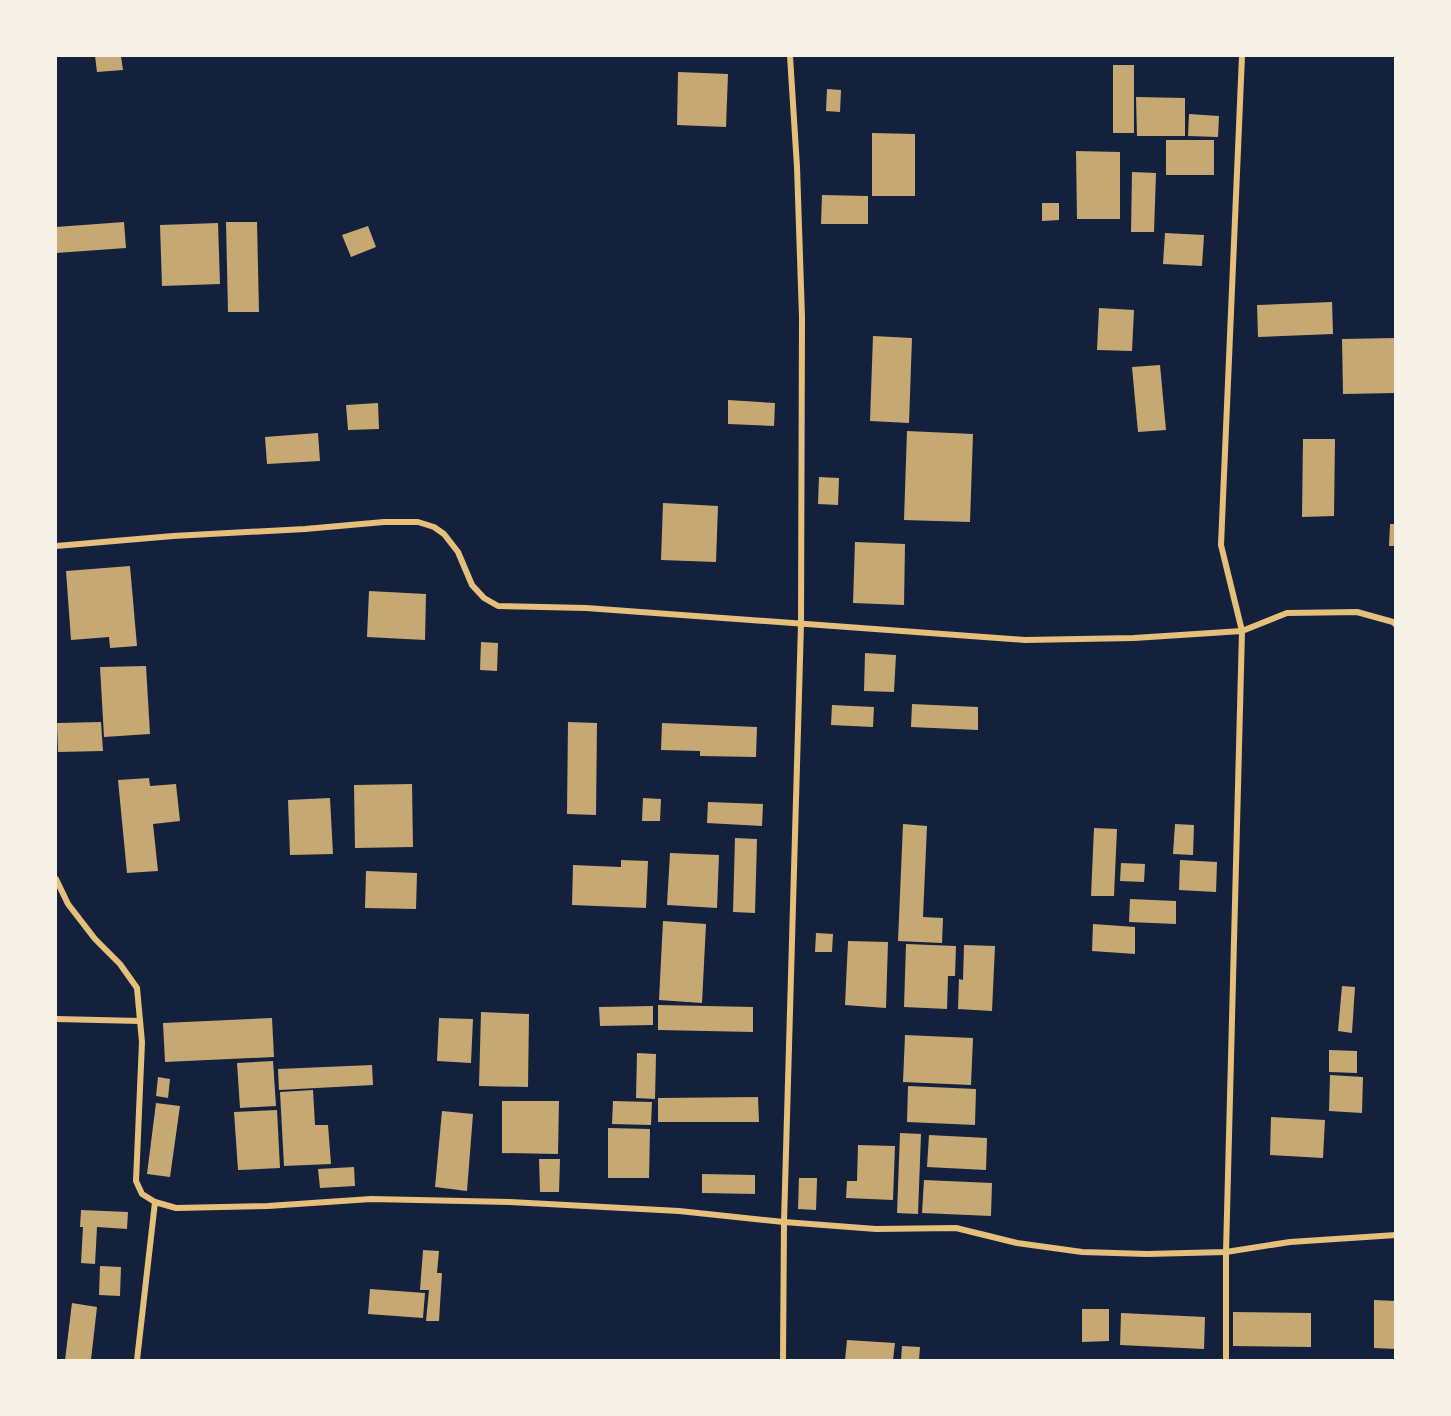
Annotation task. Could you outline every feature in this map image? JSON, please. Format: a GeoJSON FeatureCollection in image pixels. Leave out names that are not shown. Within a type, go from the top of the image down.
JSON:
{"type":"FeatureCollection","features":[{"type":"Feature","properties":{"kind":"street"},"geometry":{"type":"LineString","coordinates":[[783,1360],[784,1222],[801,624],[802,317],[797,167],[790,56]]}},
{"type":"Feature","properties":{"kind":"street"},"geometry":{"type":"LineString","coordinates":[[1226,1360],[1226,1252],[1242,631],[1221,545],[1242,56]]}},
{"type":"Feature","properties":{"kind":"street"},"geometry":{"type":"LineString","coordinates":[[56,546],[384,522],[418,522],[434,527],[444,534],[458,552],[472,585],[484,598],[498,606],[586,608],[1025,640],[1134,638],[1242,631],[1287,613],[1357,612],[1393,621],[1395,625]]}},
{"type":"Feature","properties":{"kind":"street"},"geometry":{"type":"LineString","coordinates":[[56,879],[68,904],[95,939],[120,964],[137,988],[142,1042],[136,1181],[142,1194],[155,1202],[176,1208],[268,1206],[371,1199],[510,1202],[679,1211],[876,1229],[956,1228],[1017,1243],[1082,1252],[1147,1254],[1226,1252],[1290,1242],[1395,1235]]}},
{"type":"Feature","properties":{"kind":"street"},"geometry":{"type":"LineString","coordinates":[[56,1019],[140,1021]]}},
{"type":"Feature","properties":{"kind":"street"},"geometry":{"type":"LineString","coordinates":[[137,1360],[155,1202]]}},
{"type":"Feature","properties":{"kind":"building"},"geometry":{"type":"Polygon","coordinates":[[[95,56],[121,56],[123,70],[97,72],[95,56]]]}},
{"type":"Feature","properties":{"kind":"building"},"geometry":{"type":"Polygon","coordinates":[[[1113,65],[1134,65],[1134,133],[1113,133],[1113,65]]]}},
{"type":"Feature","properties":{"kind":"building"},"geometry":{"type":"Polygon","coordinates":[[[678,72],[728,74],[726,127],[677,125],[678,72]]]}},
{"type":"Feature","properties":{"kind":"building"},"geometry":{"type":"Polygon","coordinates":[[[827,89],[841,90],[840,112],[826,111],[827,89]]]}},
{"type":"Feature","properties":{"kind":"building"},"geometry":{"type":"Polygon","coordinates":[[[1136,97],[1185,98],[1185,136],[1137,136],[1136,97]]]}},
{"type":"Feature","properties":{"kind":"building"},"geometry":{"type":"Polygon","coordinates":[[[1189,114],[1219,116],[1218,137],[1188,136],[1189,114]]]}},
{"type":"Feature","properties":{"kind":"building"},"geometry":{"type":"Polygon","coordinates":[[[872,133],[915,134],[915,196],[872,196],[872,133]]]}},
{"type":"Feature","properties":{"kind":"building"},"geometry":{"type":"Polygon","coordinates":[[[1166,140],[1214,140],[1214,175],[1166,175],[1166,140]]]}},
{"type":"Feature","properties":{"kind":"building"},"geometry":{"type":"Polygon","coordinates":[[[1076,151],[1120,152],[1120,219],[1077,219],[1076,151]]]}},
{"type":"Feature","properties":{"kind":"building"},"geometry":{"type":"Polygon","coordinates":[[[1132,172],[1156,173],[1154,232],[1131,232],[1132,172]]]}},
{"type":"Feature","properties":{"kind":"building"},"geometry":{"type":"Polygon","coordinates":[[[822,195],[868,196],[868,224],[821,224],[822,195]]]}},
{"type":"Feature","properties":{"kind":"building"},"geometry":{"type":"Polygon","coordinates":[[[1042,203],[1059,203],[1059,220],[1042,221],[1042,203]]]}},
{"type":"Feature","properties":{"kind":"building"},"geometry":{"type":"Polygon","coordinates":[[[124,222],[126,248],[56,253],[56,227],[124,222]]]}},
{"type":"Feature","properties":{"kind":"building"},"geometry":{"type":"Polygon","coordinates":[[[226,222],[257,222],[259,312],[228,312],[226,222]]]}},
{"type":"Feature","properties":{"kind":"building"},"geometry":{"type":"Polygon","coordinates":[[[218,223],[220,284],[162,286],[160,225],[218,223]]]}},
{"type":"Feature","properties":{"kind":"building"},"geometry":{"type":"Polygon","coordinates":[[[368,226],[376,247],[351,257],[342,235],[368,226]]]}},
{"type":"Feature","properties":{"kind":"building"},"geometry":{"type":"Polygon","coordinates":[[[1165,233],[1204,235],[1202,266],[1163,264],[1165,233]]]}},
{"type":"Feature","properties":{"kind":"building"},"geometry":{"type":"Polygon","coordinates":[[[1332,302],[1333,334],[1258,337],[1257,305],[1332,302]]]}},
{"type":"Feature","properties":{"kind":"building"},"geometry":{"type":"Polygon","coordinates":[[[1099,308],[1134,310],[1132,351],[1097,350],[1099,308]]]}},
{"type":"Feature","properties":{"kind":"building"},"geometry":{"type":"Polygon","coordinates":[[[873,336],[912,338],[909,423],[870,421],[873,336]]]}},
{"type":"Feature","properties":{"kind":"building"},"geometry":{"type":"Polygon","coordinates":[[[1396,338],[1396,393],[1343,394],[1342,339],[1396,338]]]}},
{"type":"Feature","properties":{"kind":"building"},"geometry":{"type":"Polygon","coordinates":[[[1160,365],[1166,430],[1138,432],[1132,367],[1160,365]]]}},
{"type":"Feature","properties":{"kind":"building"},"geometry":{"type":"Polygon","coordinates":[[[728,400],[775,403],[774,426],[728,424],[728,400]]]}},
{"type":"Feature","properties":{"kind":"building"},"geometry":{"type":"Polygon","coordinates":[[[378,403],[379,429],[348,430],[346,405],[378,403]]]}},
{"type":"Feature","properties":{"kind":"building"},"geometry":{"type":"Polygon","coordinates":[[[907,431],[973,434],[970,522],[904,520],[907,431]]]}},
{"type":"Feature","properties":{"kind":"building"},"geometry":{"type":"Polygon","coordinates":[[[318,433],[320,461],[267,464],[265,437],[318,433]]]}},
{"type":"Feature","properties":{"kind":"building"},"geometry":{"type":"Polygon","coordinates":[[[1303,439],[1335,439],[1334,516],[1302,517],[1303,439]]]}},
{"type":"Feature","properties":{"kind":"building"},"geometry":{"type":"Polygon","coordinates":[[[819,477],[839,478],[838,505],[818,504],[819,477]]]}},
{"type":"Feature","properties":{"kind":"building"},"geometry":{"type":"Polygon","coordinates":[[[663,503],[718,506],[716,562],[661,560],[663,503]]]}},
{"type":"Feature","properties":{"kind":"building"},"geometry":{"type":"Polygon","coordinates":[[[1390,524],[1396,524],[1396,546],[1389,546],[1390,524]]]}},
{"type":"Feature","properties":{"kind":"building"},"geometry":{"type":"Polygon","coordinates":[[[855,542],[905,544],[904,605],[853,603],[855,542]]]}},
{"type":"Feature","properties":{"kind":"building"},"geometry":{"type":"Polygon","coordinates":[[[130,566],[137,646],[110,648],[109,637],[71,640],[66,571],[130,566]]]}},
{"type":"Feature","properties":{"kind":"building"},"geometry":{"type":"Polygon","coordinates":[[[369,591],[426,594],[425,640],[367,637],[369,591]]]}},
{"type":"Feature","properties":{"kind":"building"},"geometry":{"type":"Polygon","coordinates":[[[481,642],[498,643],[497,671],[480,670],[481,642]]]}},
{"type":"Feature","properties":{"kind":"building"},"geometry":{"type":"Polygon","coordinates":[[[865,653],[896,655],[894,692],[864,691],[865,653]]]}},
{"type":"Feature","properties":{"kind":"building"},"geometry":{"type":"Polygon","coordinates":[[[146,666],[150,734],[104,737],[100,667],[146,666]]]}},
{"type":"Feature","properties":{"kind":"building"},"geometry":{"type":"Polygon","coordinates":[[[912,704],[978,707],[978,730],[911,727],[912,704]]]}},
{"type":"Feature","properties":{"kind":"building"},"geometry":{"type":"Polygon","coordinates":[[[832,705],[874,707],[873,727],[831,725],[832,705]]]}},
{"type":"Feature","properties":{"kind":"building"},"geometry":{"type":"Polygon","coordinates":[[[101,722],[103,751],[58,752],[57,723],[101,722]]]}},
{"type":"Feature","properties":{"kind":"building"},"geometry":{"type":"Polygon","coordinates":[[[568,722],[597,723],[596,815],[567,814],[568,722]]]}},
{"type":"Feature","properties":{"kind":"building"},"geometry":{"type":"Polygon","coordinates":[[[662,723],[757,727],[756,757],[700,756],[700,751],[661,750],[662,723]]]}},
{"type":"Feature","properties":{"kind":"building"},"geometry":{"type":"Polygon","coordinates":[[[149,778],[150,786],[176,784],[180,821],[153,824],[158,871],[127,873],[118,780],[149,778]]]}},
{"type":"Feature","properties":{"kind":"building"},"geometry":{"type":"Polygon","coordinates":[[[412,784],[413,847],[355,848],[354,785],[412,784]]]}},
{"type":"Feature","properties":{"kind":"building"},"geometry":{"type":"Polygon","coordinates":[[[330,798],[333,854],[290,855],[288,800],[330,798]]]}},
{"type":"Feature","properties":{"kind":"building"},"geometry":{"type":"Polygon","coordinates":[[[643,798],[661,799],[660,821],[642,821],[643,798]]]}},
{"type":"Feature","properties":{"kind":"building"},"geometry":{"type":"Polygon","coordinates":[[[708,802],[763,804],[762,826],[707,823],[708,802]]]}},
{"type":"Feature","properties":{"kind":"building"},"geometry":{"type":"Polygon","coordinates":[[[903,824],[927,826],[923,917],[943,918],[942,943],[898,941],[903,824]]]}},
{"type":"Feature","properties":{"kind":"building"},"geometry":{"type":"Polygon","coordinates":[[[1175,824],[1194,825],[1193,855],[1173,854],[1175,824]]]}},
{"type":"Feature","properties":{"kind":"building"},"geometry":{"type":"Polygon","coordinates":[[[1094,828],[1117,829],[1114,896],[1091,896],[1094,828]]]}},
{"type":"Feature","properties":{"kind":"building"},"geometry":{"type":"Polygon","coordinates":[[[735,838],[757,839],[755,913],[733,912],[735,838]]]}},
{"type":"Feature","properties":{"kind":"building"},"geometry":{"type":"Polygon","coordinates":[[[670,853],[719,855],[717,908],[667,905],[670,853]]]}},
{"type":"Feature","properties":{"kind":"building"},"geometry":{"type":"Polygon","coordinates":[[[621,860],[648,861],[646,908],[572,905],[573,865],[621,867],[621,860]]]}},
{"type":"Feature","properties":{"kind":"building"},"geometry":{"type":"Polygon","coordinates":[[[1180,860],[1217,862],[1216,892],[1179,890],[1180,860]]]}},
{"type":"Feature","properties":{"kind":"building"},"geometry":{"type":"Polygon","coordinates":[[[1121,863],[1145,864],[1144,882],[1120,881],[1121,863]]]}},
{"type":"Feature","properties":{"kind":"building"},"geometry":{"type":"Polygon","coordinates":[[[366,871],[417,873],[416,909],[365,908],[366,871]]]}},
{"type":"Feature","properties":{"kind":"building"},"geometry":{"type":"Polygon","coordinates":[[[1130,899],[1176,901],[1176,924],[1129,922],[1130,899]]]}},
{"type":"Feature","properties":{"kind":"building"},"geometry":{"type":"Polygon","coordinates":[[[663,921],[706,924],[702,1003],[659,1000],[663,921]]]}},
{"type":"Feature","properties":{"kind":"building"},"geometry":{"type":"Polygon","coordinates":[[[1093,924],[1135,927],[1135,954],[1092,951],[1093,924]]]}},
{"type":"Feature","properties":{"kind":"building"},"geometry":{"type":"Polygon","coordinates":[[[816,933],[833,934],[832,952],[815,952],[816,933]]]}},
{"type":"Feature","properties":{"kind":"building"},"geometry":{"type":"Polygon","coordinates":[[[848,941],[888,942],[886,1008],[845,1005],[848,941]]]}},
{"type":"Feature","properties":{"kind":"building"},"geometry":{"type":"Polygon","coordinates":[[[906,944],[956,946],[955,976],[948,976],[947,1009],[904,1007],[906,944]]]}},
{"type":"Feature","properties":{"kind":"building"},"geometry":{"type":"Polygon","coordinates":[[[964,945],[995,946],[992,1011],[958,1009],[959,979],[963,980],[964,945]]]}},
{"type":"Feature","properties":{"kind":"building"},"geometry":{"type":"Polygon","coordinates":[[[1342,986],[1355,987],[1352,1033],[1338,1031],[1342,986]]]}},
{"type":"Feature","properties":{"kind":"building"},"geometry":{"type":"Polygon","coordinates":[[[658,1005],[753,1007],[753,1032],[658,1030],[658,1005]]]}},
{"type":"Feature","properties":{"kind":"building"},"geometry":{"type":"Polygon","coordinates":[[[653,1006],[653,1025],[600,1026],[599,1007],[653,1006]]]}},
{"type":"Feature","properties":{"kind":"building"},"geometry":{"type":"Polygon","coordinates":[[[481,1012],[529,1014],[528,1087],[479,1086],[481,1012]]]}},
{"type":"Feature","properties":{"kind":"building"},"geometry":{"type":"Polygon","coordinates":[[[272,1018],[274,1057],[165,1062],[163,1023],[272,1018]]]}},
{"type":"Feature","properties":{"kind":"building"},"geometry":{"type":"Polygon","coordinates":[[[439,1018],[473,1019],[471,1063],[437,1061],[439,1018]]]}},
{"type":"Feature","properties":{"kind":"building"},"geometry":{"type":"Polygon","coordinates":[[[905,1035],[973,1038],[971,1085],[903,1082],[905,1035]]]}},
{"type":"Feature","properties":{"kind":"building"},"geometry":{"type":"Polygon","coordinates":[[[1329,1050],[1357,1051],[1357,1073],[1329,1072],[1329,1050]]]}},
{"type":"Feature","properties":{"kind":"building"},"geometry":{"type":"Polygon","coordinates":[[[637,1053],[656,1054],[655,1099],[636,1098],[637,1053]]]}},
{"type":"Feature","properties":{"kind":"building"},"geometry":{"type":"Polygon","coordinates":[[[273,1061],[276,1106],[240,1108],[237,1063],[273,1061]]]}},
{"type":"Feature","properties":{"kind":"building"},"geometry":{"type":"Polygon","coordinates":[[[372,1065],[373,1085],[279,1090],[278,1069],[372,1065]]]}},
{"type":"Feature","properties":{"kind":"building"},"geometry":{"type":"Polygon","coordinates":[[[1330,1075],[1363,1077],[1362,1113],[1329,1111],[1330,1075]]]}},
{"type":"Feature","properties":{"kind":"building"},"geometry":{"type":"Polygon","coordinates":[[[158,1077],[170,1079],[168,1098],[156,1096],[158,1077]]]}},
{"type":"Feature","properties":{"kind":"building"},"geometry":{"type":"Polygon","coordinates":[[[908,1086],[976,1089],[975,1125],[907,1122],[908,1086]]]}},
{"type":"Feature","properties":{"kind":"building"},"geometry":{"type":"Polygon","coordinates":[[[313,1090],[315,1125],[328,1125],[331,1164],[284,1166],[280,1092],[313,1090]]]}},
{"type":"Feature","properties":{"kind":"building"},"geometry":{"type":"Polygon","coordinates":[[[758,1097],[759,1122],[658,1122],[658,1098],[758,1097]]]}},
{"type":"Feature","properties":{"kind":"building"},"geometry":{"type":"Polygon","coordinates":[[[502,1101],[559,1101],[558,1154],[502,1153],[502,1101]]]}},
{"type":"Feature","properties":{"kind":"building"},"geometry":{"type":"Polygon","coordinates":[[[613,1101],[652,1102],[651,1125],[612,1124],[613,1101]]]}},
{"type":"Feature","properties":{"kind":"building"},"geometry":{"type":"Polygon","coordinates":[[[156,1103],[180,1106],[170,1177],[147,1174],[156,1103]]]}},
{"type":"Feature","properties":{"kind":"building"},"geometry":{"type":"Polygon","coordinates":[[[277,1110],[280,1168],[238,1170],[234,1112],[277,1110]]]}},
{"type":"Feature","properties":{"kind":"building"},"geometry":{"type":"Polygon","coordinates":[[[442,1111],[473,1114],[467,1191],[435,1187],[442,1111]]]}},
{"type":"Feature","properties":{"kind":"building"},"geometry":{"type":"Polygon","coordinates":[[[1271,1117],[1325,1120],[1323,1158],[1270,1155],[1271,1117]]]}},
{"type":"Feature","properties":{"kind":"building"},"geometry":{"type":"Polygon","coordinates":[[[608,1128],[650,1129],[649,1178],[608,1178],[608,1128]]]}},
{"type":"Feature","properties":{"kind":"building"},"geometry":{"type":"Polygon","coordinates":[[[900,1133],[921,1134],[918,1214],[897,1213],[900,1133]]]}},
{"type":"Feature","properties":{"kind":"building"},"geometry":{"type":"Polygon","coordinates":[[[929,1135],[987,1138],[986,1170],[927,1167],[929,1135]]]}},
{"type":"Feature","properties":{"kind":"building"},"geometry":{"type":"Polygon","coordinates":[[[858,1145],[895,1146],[893,1200],[846,1198],[847,1181],[857,1181],[858,1145]]]}},
{"type":"Feature","properties":{"kind":"building"},"geometry":{"type":"Polygon","coordinates":[[[539,1159],[560,1159],[559,1192],[540,1192],[539,1159]]]}},
{"type":"Feature","properties":{"kind":"building"},"geometry":{"type":"Polygon","coordinates":[[[354,1167],[355,1186],[320,1188],[318,1169],[354,1167]]]}},
{"type":"Feature","properties":{"kind":"building"},"geometry":{"type":"Polygon","coordinates":[[[702,1174],[755,1175],[755,1194],[702,1193],[702,1174]]]}},
{"type":"Feature","properties":{"kind":"building"},"geometry":{"type":"Polygon","coordinates":[[[799,1178],[817,1178],[816,1210],[798,1209],[799,1178]]]}},
{"type":"Feature","properties":{"kind":"building"},"geometry":{"type":"Polygon","coordinates":[[[924,1180],[992,1183],[991,1216],[922,1213],[924,1180]]]}},
{"type":"Feature","properties":{"kind":"building"},"geometry":{"type":"Polygon","coordinates":[[[81,1210],[128,1212],[127,1229],[97,1227],[95,1264],[81,1263],[83,1227],[80,1227],[81,1210]]]}},
{"type":"Feature","properties":{"kind":"building"},"geometry":{"type":"Polygon","coordinates":[[[423,1250],[439,1251],[437,1273],[442,1273],[439,1321],[426,1321],[429,1290],[420,1290],[423,1250]]]}},
{"type":"Feature","properties":{"kind":"building"},"geometry":{"type":"Polygon","coordinates":[[[100,1266],[121,1267],[120,1296],[99,1295],[100,1266]]]}},
{"type":"Feature","properties":{"kind":"building"},"geometry":{"type":"Polygon","coordinates":[[[370,1289],[425,1293],[423,1318],[368,1314],[370,1289]]]}},
{"type":"Feature","properties":{"kind":"building"},"geometry":{"type":"Polygon","coordinates":[[[1374,1300],[1396,1301],[1396,1349],[1374,1348],[1374,1300]]]}},
{"type":"Feature","properties":{"kind":"building"},"geometry":{"type":"Polygon","coordinates":[[[72,1303],[97,1307],[91,1360],[65,1360],[72,1303]]]}},
{"type":"Feature","properties":{"kind":"building"},"geometry":{"type":"Polygon","coordinates":[[[1082,1309],[1109,1309],[1109,1341],[1082,1342],[1082,1309]]]}},
{"type":"Feature","properties":{"kind":"building"},"geometry":{"type":"Polygon","coordinates":[[[1233,1312],[1311,1313],[1311,1347],[1233,1346],[1233,1312]]]}},
{"type":"Feature","properties":{"kind":"building"},"geometry":{"type":"Polygon","coordinates":[[[1121,1313],[1205,1317],[1204,1349],[1120,1345],[1121,1313]]]}},
{"type":"Feature","properties":{"kind":"building"},"geometry":{"type":"Polygon","coordinates":[[[847,1340],[895,1343],[893,1360],[845,1360],[847,1340]]]}},
{"type":"Feature","properties":{"kind":"building"},"geometry":{"type":"Polygon","coordinates":[[[902,1346],[920,1347],[919,1360],[901,1360],[902,1346]]]}}]}
